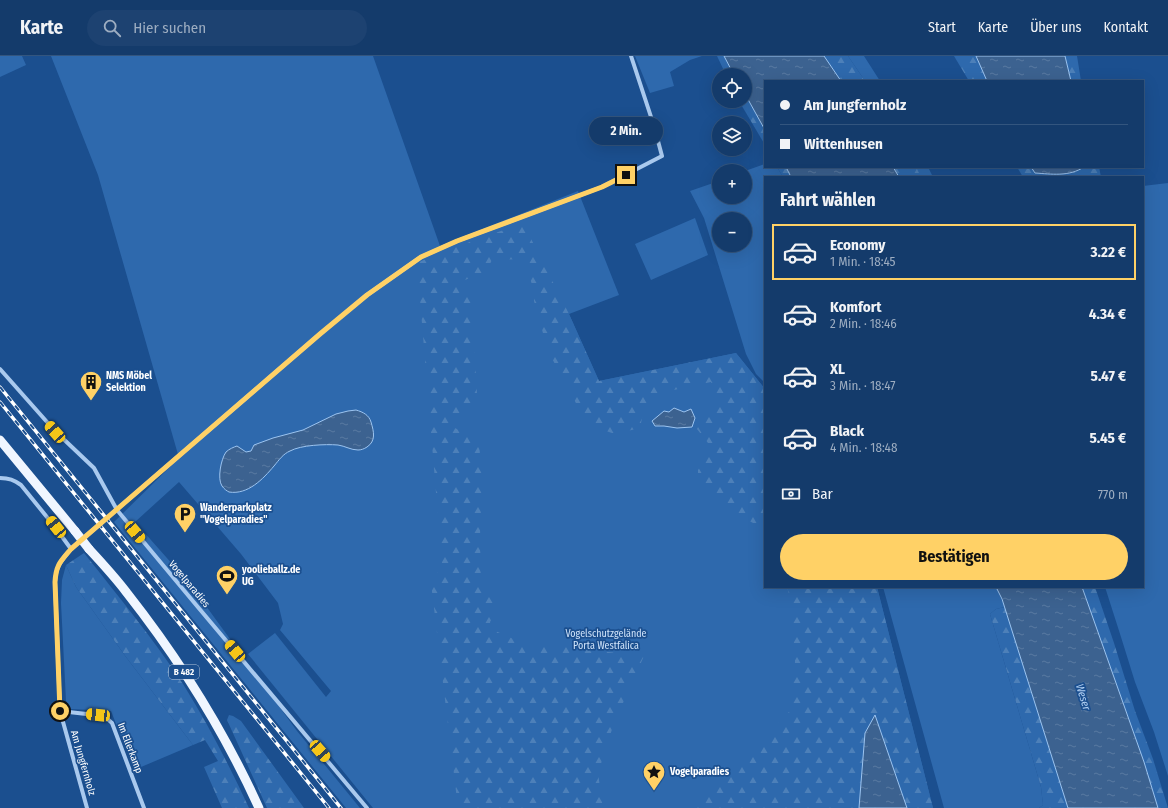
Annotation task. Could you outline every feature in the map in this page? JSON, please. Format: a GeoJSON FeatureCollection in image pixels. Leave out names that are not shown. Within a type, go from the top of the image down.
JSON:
{"type":"FeatureCollection","features":[{"type":"Feature","properties":{"kind":"main road","name":"B 482"},"geometry":{"type":"LineString","coordinates":[[0,440],[126,592],[159,635],[214,720],[245,777],[259,808]]}},
{"type":"Feature","properties":{"kind":"street","name":"Am Jungfernholz"},"geometry":{"type":"LineString","coordinates":[[87,808],[60,711],[55,582],[56,570],[63,559],[71,549],[320,334],[367,295],[421,257],[457,241],[602,187],[662,156],[654,126],[631,56]]}},
{"type":"Feature","properties":{"kind":"street","name":"Vogelparadies"},"geometry":{"type":"LineString","coordinates":[[0,369],[55,432],[94,468],[117,510],[367,808]]}},
{"type":"Feature","properties":{"kind":"street"},"geometry":{"type":"LineString","coordinates":[[0,478],[10,479],[21,485],[56,527],[71,549]]}},
{"type":"Feature","properties":{"kind":"street","name":"Im Ellerkamp"},"geometry":{"type":"LineString","coordinates":[[60,711],[104,716],[112,723],[144,808]]}},
{"type":"Feature","properties":{"kind":"green space"},"geometry":{"type":"Polygon","coordinates":[[[0,56],[22,56],[26,65],[0,77],[0,56]]]}},
{"type":"Feature","properties":{"kind":"green space","name":"Vogelschutzgelände Porta Westfalica"},"geometry":{"type":"Polygon","coordinates":[[[51,56],[373,56],[440,246],[578,191],[619,295],[569,314],[599,381],[736,353],[764,388],[764,588],[877,588],[933,808],[373,808],[248,654],[275,633],[326,697],[331,691],[280,630],[283,624],[278,603],[241,554],[179,482],[135,522],[190,584],[297,731],[360,808],[346,808],[114,522],[179,458],[98,175],[51,56]]]}},
{"type":"Feature","properties":{"kind":"green space"},"geometry":{"type":"Polygon","coordinates":[[[635,56],[702,56],[690,60],[670,72],[674,86],[650,93],[635,56]]]}},
{"type":"Feature","properties":{"kind":"green space"},"geometry":{"type":"Polygon","coordinates":[[[717,56],[724,56],[730,68],[723,68],[717,56]]]}},
{"type":"Feature","properties":{"kind":"green space"},"geometry":{"type":"Polygon","coordinates":[[[824,56],[848,56],[864,80],[840,80],[824,56]]]}},
{"type":"Feature","properties":{"kind":"green space"},"geometry":{"type":"Polygon","coordinates":[[[848,56],[864,56],[879,80],[864,80],[848,56]]]}},
{"type":"Feature","properties":{"kind":"green space"},"geometry":{"type":"Polygon","coordinates":[[[954,56],[976,56],[987,80],[968,80],[954,56]]]}},
{"type":"Feature","properties":{"kind":"green space"},"geometry":{"type":"Polygon","coordinates":[[[1065,56],[1077,56],[1081,80],[1071,80],[1065,56]]]}},
{"type":"Feature","properties":{"kind":"green space"},"geometry":{"type":"Polygon","coordinates":[[[752,107],[764,128],[764,143],[752,123],[752,116],[748,116],[743,108],[752,108],[752,107]]]}},
{"type":"Feature","properties":{"kind":"green space"},"geometry":{"type":"Polygon","coordinates":[[[764,164],[764,168],[778,168],[782,176],[764,176],[764,382],[756,374],[746,354],[714,252],[752,252],[752,212],[712,212],[712,244],[704,218],[690,191],[712,183],[712,204],[752,204],[752,169],[764,164]]]}},
{"type":"Feature","properties":{"kind":"green space"},"geometry":{"type":"Polygon","coordinates":[[[778,168],[786,168],[790,176],[782,176],[778,168]]]}},
{"type":"Feature","properties":{"kind":"green space"},"geometry":{"type":"Polygon","coordinates":[[[894,168],[916,168],[920,176],[898,176],[894,168]]]}},
{"type":"Feature","properties":{"kind":"green space"},"geometry":{"type":"Polygon","coordinates":[[[916,168],[928,168],[932,176],[920,176],[916,168]]]}},
{"type":"Feature","properties":{"kind":"green space"},"geometry":{"type":"Polygon","coordinates":[[[1018,168],[1032,168],[1035,173],[1079,170],[1082,168],[1099,168],[1101,176],[1022,176],[1018,168]]]}},
{"type":"Feature","properties":{"kind":"green space"},"geometry":{"type":"Polygon","coordinates":[[[1168,183],[1168,776],[1154,732],[1135,682],[1105,588],[1144,588],[1144,186],[1168,183]]]}},
{"type":"Feature","properties":{"kind":"green space"},"geometry":{"type":"Polygon","coordinates":[[[695,218],[708,255],[651,280],[635,244],[695,218]]]}},
{"type":"Feature","properties":{"kind":"green space"},"geometry":{"type":"Polygon","coordinates":[[[523,223],[569,314],[599,381],[736,353],[764,388],[764,527],[761,527],[714,503],[698,480],[698,470],[711,451],[708,443],[697,429],[700,418],[711,410],[716,393],[711,382],[655,394],[644,408],[640,428],[615,434],[594,427],[577,405],[548,351],[534,301],[534,290],[523,259],[492,260],[484,275],[460,282],[471,295],[477,394],[473,413],[455,418],[453,427],[479,443],[482,478],[480,536],[481,589],[499,606],[490,622],[491,629],[520,642],[644,656],[614,723],[598,773],[603,808],[458,808],[431,583],[442,565],[417,263],[442,252],[523,223]]]}},
{"type":"Feature","properties":{"kind":"green space"},"geometry":{"type":"Polygon","coordinates":[[[84,553],[172,667],[183,684],[218,745],[249,808],[222,808],[204,767],[218,761],[205,740],[193,745],[126,657],[76,587],[66,565],[84,553]]]}},
{"type":"Feature","properties":{"kind":"green space"},"geometry":{"type":"Polygon","coordinates":[[[66,565],[76,587],[126,657],[193,745],[134,770],[111,711],[71,709],[66,701],[61,603],[62,580],[66,565]]]}},
{"type":"Feature","properties":{"kind":"green space"},"geometry":{"type":"Polygon","coordinates":[[[787,588],[877,588],[933,808],[907,808],[875,715],[865,733],[859,808],[693,808],[733,774],[749,753],[789,712],[795,662],[791,601],[787,588]]]}},
{"type":"Feature","properties":{"kind":"green space"},"geometry":{"type":"Polygon","coordinates":[[[883,588],[996,588],[1005,607],[996,609],[990,614],[1041,787],[1043,805],[1039,808],[944,808],[883,588]]]}},
{"type":"Feature","properties":{"kind":"green space"},"geometry":{"type":"Polygon","coordinates":[[[1082,588],[1095,588],[1168,808],[1158,808],[1144,762],[1082,588]]]}},
{"type":"Feature","properties":{"kind":"green space"},"geometry":{"type":"Polygon","coordinates":[[[1005,607],[1068,808],[1039,808],[1043,805],[1041,787],[990,614],[996,609],[1005,607]]]}},
{"type":"Feature","properties":{"kind":"green space"},"geometry":{"type":"Polygon","coordinates":[[[229,715],[241,721],[304,808],[267,808],[227,720],[229,715]]]}},
{"type":"Feature","properties":{"kind":"water"},"geometry":{"type":"Polygon","coordinates":[[[724,56],[824,56],[840,80],[764,80],[764,128],[752,107],[752,68],[730,68],[724,56]]]}},
{"type":"Feature","properties":{"kind":"water"},"geometry":{"type":"Polygon","coordinates":[[[976,56],[1065,56],[1071,80],[987,80],[976,56]]]}},
{"type":"Feature","properties":{"kind":"water"},"geometry":{"type":"Polygon","coordinates":[[[786,168],[894,168],[898,176],[790,176],[786,168]]]}},
{"type":"Feature","properties":{"kind":"water"},"geometry":{"type":"Polygon","coordinates":[[[1032,168],[1082,168],[1066,174],[1035,173],[1032,168]]]}},
{"type":"Feature","properties":{"kind":"water"},"geometry":{"type":"Polygon","coordinates":[[[674,408],[684,412],[691,409],[695,418],[692,427],[677,428],[655,426],[652,421],[664,411],[669,412],[674,408]]]}},
{"type":"Feature","properties":{"kind":"water"},"geometry":{"type":"Polygon","coordinates":[[[356,410],[367,416],[372,426],[373,439],[370,445],[366,448],[355,450],[338,445],[313,445],[300,447],[281,457],[260,481],[249,489],[229,492],[222,486],[220,479],[221,464],[224,455],[230,449],[237,446],[246,452],[251,451],[254,445],[303,430],[336,414],[356,410]]]}},
{"type":"Feature","properties":{"kind":"water","name":"Weser"},"geometry":{"type":"Polygon","coordinates":[[[996,588],[1082,588],[1144,762],[1158,808],[1068,808],[1002,599],[996,588]]]}},
{"type":"Feature","properties":{"kind":"water"},"geometry":{"type":"Polygon","coordinates":[[[875,715],[907,808],[859,808],[865,733],[875,715]]]}},
{"type":"Feature","properties":{"kind":"railway"},"geometry":{"type":"LineString","coordinates":[[0,387],[341,808]]}},
{"type":"Feature","properties":{"kind":"railway"},"geometry":{"type":"LineString","coordinates":[[0,402],[329,808]]}},
{"type":"Feature","properties":{"kind":"place","name":"NMS Möbel Selektion"},"geometry":{"type":"Point","coordinates":[91,402]}},
{"type":"Feature","properties":{"kind":"place","name":"Wanderparkplatz \"Vogelparadies\""},"geometry":{"type":"Point","coordinates":[185,534]}},
{"type":"Feature","properties":{"kind":"place","name":"yoolieballz.de UG"},"geometry":{"type":"Point","coordinates":[227,596]}},
{"type":"Feature","properties":{"kind":"place","name":"Vogelparadies"},"geometry":{"type":"Point","coordinates":[654,792]}},
{"type":"Feature","properties":{"kind":"route"},"geometry":{"type":"LineString","coordinates":[[60,711],[55,582],[56,570],[71,549],[320,334],[367,295],[421,257],[457,241],[602,187],[626,175]]}}]}
